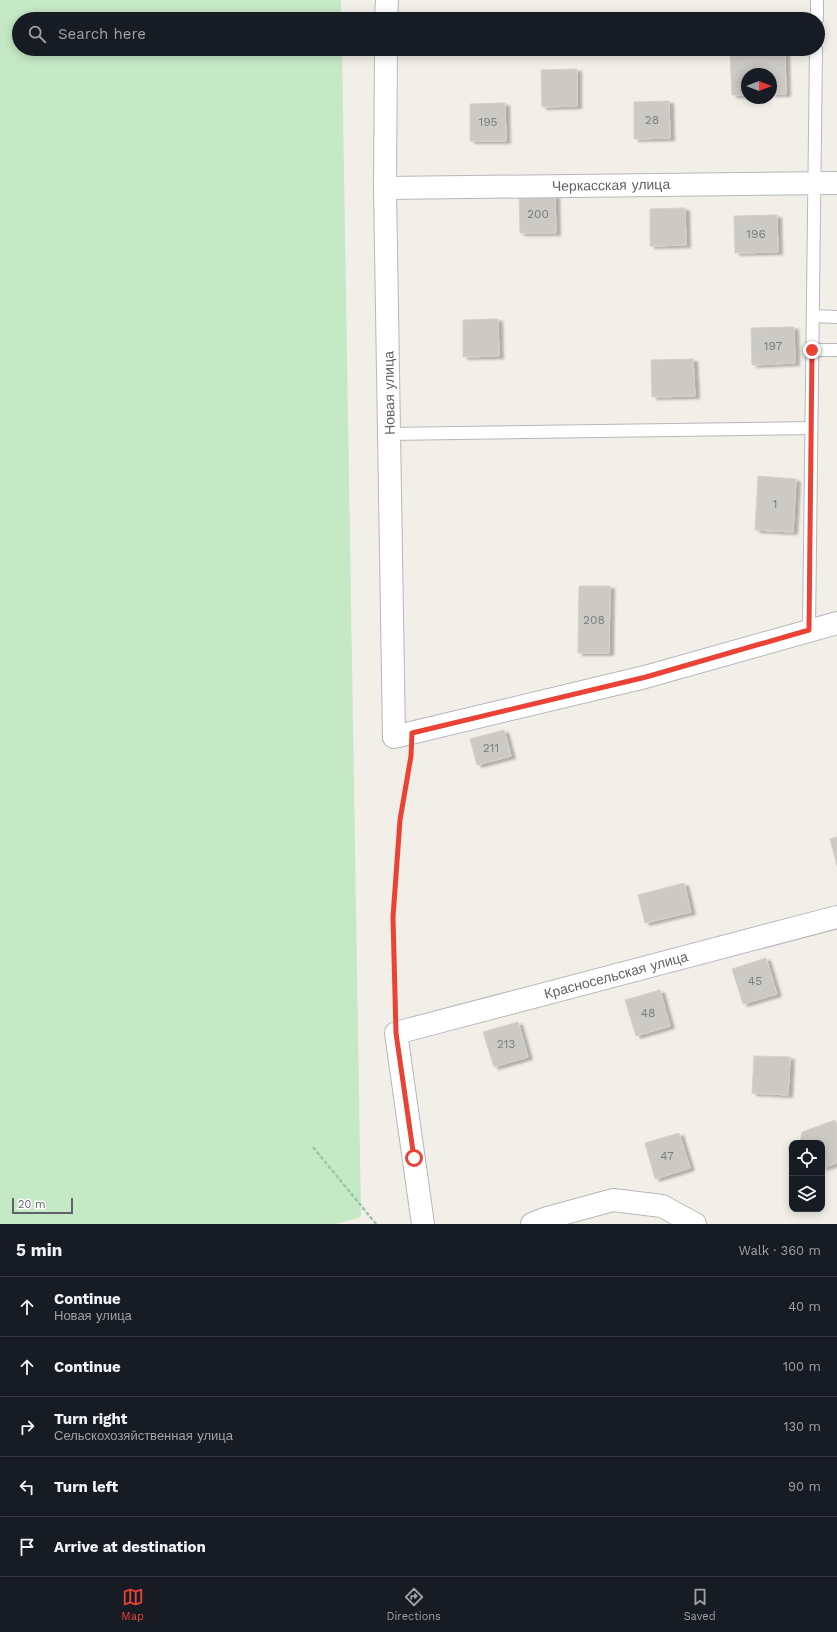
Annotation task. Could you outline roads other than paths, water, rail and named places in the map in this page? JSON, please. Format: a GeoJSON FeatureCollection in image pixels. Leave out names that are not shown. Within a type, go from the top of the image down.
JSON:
{"type":"FeatureCollection","features":[{"type":"Feature","properties":{"kind":"street"},"geometry":{"type":"LineString","coordinates":[[386,12],[387,0]]}},
{"type":"Feature","properties":{"kind":"street","name":"Новая улица"},"geometry":{"type":"LineString","coordinates":[[386,56],[385,188],[389,434],[403,735],[646,677],[809,630]]}},
{"type":"Feature","properties":{"kind":"street","name":"Черкасская улица"},"geometry":{"type":"LineString","coordinates":[[385,188],[837,183]]}},
{"type":"Feature","properties":{"kind":"street"},"geometry":{"type":"LineString","coordinates":[[809,630],[837,623]]}},
{"type":"Feature","properties":{"kind":"street","name":"Красносельская улица"},"geometry":{"type":"LineString","coordinates":[[423,1224],[396,1033],[837,917]]}},
{"type":"Feature","properties":{"kind":"street"},"geometry":{"type":"LineString","coordinates":[[532,1224],[547,1218],[613,1200],[662,1206],[695,1224]]}},
{"type":"Feature","properties":{"kind":"lane"},"geometry":{"type":"LineString","coordinates":[[817,0],[817,12]]}},
{"type":"Feature","properties":{"kind":"lane"},"geometry":{"type":"LineString","coordinates":[[809,630],[816,56]]}},
{"type":"Feature","properties":{"kind":"lane"},"geometry":{"type":"LineString","coordinates":[[813,316],[837,317]]}},
{"type":"Feature","properties":{"kind":"lane"},"geometry":{"type":"LineString","coordinates":[[812,350],[837,350]]}},
{"type":"Feature","properties":{"kind":"lane"},"geometry":{"type":"LineString","coordinates":[[389,434],[811,428]]}}]}
